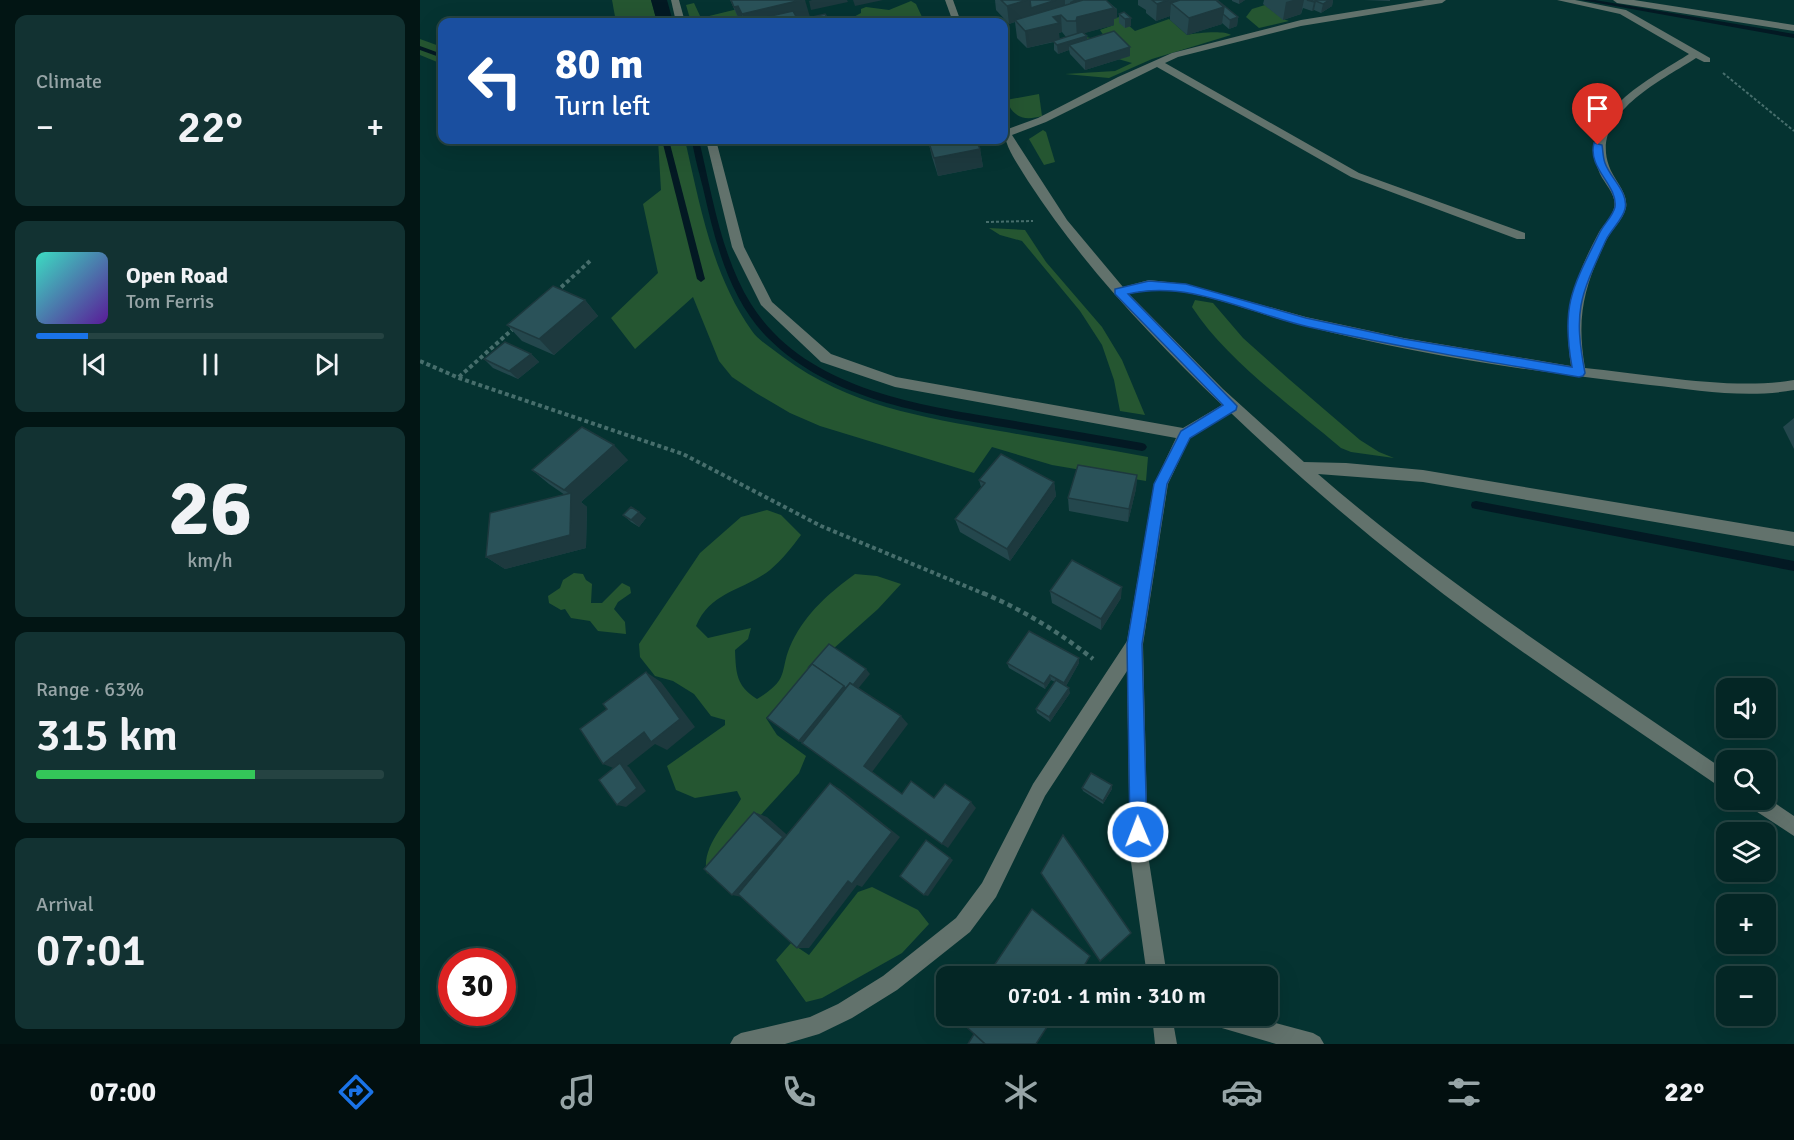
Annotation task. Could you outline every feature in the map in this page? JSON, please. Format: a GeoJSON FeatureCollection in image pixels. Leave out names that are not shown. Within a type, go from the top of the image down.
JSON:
{"type":"FeatureCollection","features":[{"type":"Feature","properties":{"kind":"street"},"geometry":{"type":"LineString","coordinates":[[675,0],[680,18]]}},
{"type":"Feature","properties":{"kind":"street"},"geometry":{"type":"LineString","coordinates":[[949,0],[956,18]]}},
{"type":"Feature","properties":{"kind":"street"},"geometry":{"type":"LineString","coordinates":[[1008,131],[1054,115],[1156,62],[1215,43],[1301,22],[1442,0]]}},
{"type":"Feature","properties":{"kind":"street"},"geometry":{"type":"LineString","coordinates":[[1561,0],[1623,12],[1707,60]]}},
{"type":"Feature","properties":{"kind":"street"},"geometry":{"type":"LineString","coordinates":[[1617,0],[1794,28]]}},
{"type":"Feature","properties":{"kind":"street"},"geometry":{"type":"LineString","coordinates":[[1579,373],[1573,339],[1573,312],[1579,287],[1606,231],[1620,210],[1621,199],[1600,164],[1598,145],[1605,124],[1628,100],[1696,54]]}},
{"type":"Feature","properties":{"kind":"street"},"geometry":{"type":"LineString","coordinates":[[1156,62],[1355,175],[1521,236]]}},
{"type":"Feature","properties":{"kind":"street"},"geometry":{"type":"LineString","coordinates":[[1008,139],[1047,203],[1119,292],[1231,406],[1300,468],[1358,517],[1486,616],[1716,774]]}},
{"type":"Feature","properties":{"kind":"street"},"geometry":{"type":"LineString","coordinates":[[712,144],[738,247],[767,305],[826,358],[896,382],[1185,434]]}},
{"type":"Feature","properties":{"kind":"street"},"geometry":{"type":"LineString","coordinates":[[1119,292],[1149,285],[1186,288],[1306,322],[1416,345],[1579,373],[1731,388],[1771,389],[1794,385]]}},
{"type":"Feature","properties":{"kind":"street"},"geometry":{"type":"LineString","coordinates":[[1155,966],[1139,855],[1135,644],[1161,484],[1185,434],[1231,406]]}},
{"type":"Feature","properties":{"kind":"street"},"geometry":{"type":"LineString","coordinates":[[1300,468],[1346,469],[1424,476],[1794,540]]}},
{"type":"Feature","properties":{"kind":"street"},"geometry":{"type":"LineString","coordinates":[[741,1044],[812,1027],[845,1011],[890,983],[963,925],[989,890],[1039,790],[1135,644]]}},
{"type":"Feature","properties":{"kind":"street"},"geometry":{"type":"LineString","coordinates":[[1769,810],[1794,827]]}},
{"type":"Feature","properties":{"kind":"street"},"geometry":{"type":"LineString","coordinates":[[1163,1026],[1166,1044]]}},
{"type":"Feature","properties":{"kind":"street"},"geometry":{"type":"LineString","coordinates":[[1250,1026],[1313,1044]]}},
{"type":"Feature","properties":{"kind":"path"},"geometry":{"type":"LineString","coordinates":[[1707,60],[1794,131]]}},
{"type":"Feature","properties":{"kind":"path"},"geometry":{"type":"LineString","coordinates":[[986,222],[1018,221]]}},
{"type":"Feature","properties":{"kind":"path"},"geometry":{"type":"LineString","coordinates":[[547,299],[591,260]]}},
{"type":"Feature","properties":{"kind":"path"},"geometry":{"type":"LineString","coordinates":[[459,378],[521,323]]}},
{"type":"Feature","properties":{"kind":"path"},"geometry":{"type":"LineString","coordinates":[[420,361],[459,378],[683,454],[821,526],[1011,605],[1067,638],[1115,676]]}},
{"type":"Feature","properties":{"kind":"green space"},"geometry":{"type":"Polygon","coordinates":[[[612,0],[651,0],[656,18],[615,18],[612,0]]]}},
{"type":"Feature","properties":{"kind":"green space"},"geometry":{"type":"Polygon","coordinates":[[[774,0],[737,18],[701,18],[774,0]]]}},
{"type":"Feature","properties":{"kind":"green space"},"geometry":{"type":"Polygon","coordinates":[[[911,1],[916,4],[922,17],[852,18],[866,7],[889,10],[911,1]]]}},
{"type":"Feature","properties":{"kind":"green space"},"geometry":{"type":"Polygon","coordinates":[[[694,3],[701,18],[690,18],[686,5],[694,3]]]}},
{"type":"Feature","properties":{"kind":"green space"},"geometry":{"type":"Polygon","coordinates":[[[1265,5],[1289,21],[1259,28],[1246,17],[1252,9],[1265,5]]]}},
{"type":"Feature","properties":{"kind":"green space"},"geometry":{"type":"Polygon","coordinates":[[[1119,17],[1135,31],[1169,19],[1187,35],[1216,32],[1231,35],[1152,59],[1109,78],[1065,74],[1115,71],[1132,63],[1118,59],[1129,55],[1083,41],[1086,37],[1095,39],[1104,36],[1100,30],[1114,25],[1113,19],[1119,17]]]}},
{"type":"Feature","properties":{"kind":"green space"},"geometry":{"type":"Polygon","coordinates":[[[420,39],[438,46],[438,62],[420,55],[420,39]]]}},
{"type":"Feature","properties":{"kind":"green space"},"geometry":{"type":"Polygon","coordinates":[[[1039,94],[1042,116],[1020,117],[1012,111],[1008,100],[1039,94]]]}},
{"type":"Feature","properties":{"kind":"green space"},"geometry":{"type":"Polygon","coordinates":[[[1043,130],[1046,132],[1055,162],[1044,165],[1029,139],[1043,130]]]}},
{"type":"Feature","properties":{"kind":"green space"},"geometry":{"type":"Polygon","coordinates":[[[658,144],[686,144],[709,239],[738,309],[762,342],[808,374],[860,398],[914,414],[1148,457],[1146,481],[1052,465],[992,447],[974,473],[820,426],[790,413],[732,377],[719,361],[693,297],[635,349],[611,318],[658,273],[643,204],[661,190],[658,144]]]}},
{"type":"Feature","properties":{"kind":"green space"},"geometry":{"type":"Polygon","coordinates":[[[989,228],[1025,230],[1046,262],[1102,327],[1122,360],[1145,415],[1120,411],[1114,380],[1102,345],[1080,311],[1022,241],[1000,235],[989,228]]]}},
{"type":"Feature","properties":{"kind":"green space"},"geometry":{"type":"Polygon","coordinates":[[[1195,300],[1213,303],[1243,338],[1360,440],[1394,458],[1351,452],[1341,448],[1261,382],[1223,346],[1192,307],[1195,300]]]}},
{"type":"Feature","properties":{"kind":"green space"},"geometry":{"type":"Polygon","coordinates":[[[767,510],[781,515],[801,535],[770,570],[710,605],[696,626],[708,638],[751,628],[748,639],[735,650],[736,666],[741,684],[757,699],[768,692],[780,679],[792,642],[811,612],[837,588],[855,574],[877,576],[901,584],[878,609],[806,673],[766,718],[777,735],[806,756],[799,773],[707,874],[706,864],[711,844],[741,799],[737,791],[695,798],[676,790],[667,766],[725,725],[725,720],[711,716],[694,694],[673,681],[655,676],[640,657],[639,644],[700,553],[741,517],[767,510]]]}},
{"type":"Feature","properties":{"kind":"green space"},"geometry":{"type":"Polygon","coordinates":[[[574,573],[583,574],[592,584],[591,603],[602,603],[622,583],[630,587],[631,593],[618,602],[614,609],[625,622],[626,634],[598,631],[590,621],[571,618],[565,609],[561,610],[549,603],[548,596],[560,588],[563,580],[574,573]]]}},
{"type":"Feature","properties":{"kind":"green space"},"geometry":{"type":"Polygon","coordinates":[[[872,887],[918,910],[929,924],[902,953],[822,998],[806,1002],[776,960],[791,943],[809,955],[858,892],[872,887]]]}},
{"type":"Feature","properties":{"kind":"water"},"geometry":{"type":"Polygon","coordinates":[[[651,0],[667,0],[672,18],[656,18],[651,0]]]}},
{"type":"Feature","properties":{"kind":"building"},"geometry":{"type":"Polygon","coordinates":[[[731,0],[801,0],[742,14],[738,6],[734,7],[731,0]]]}},
{"type":"Feature","properties":{"kind":"building"},"geometry":{"type":"Polygon","coordinates":[[[1001,0],[1027,0],[1007,6],[1001,0]]]}},
{"type":"Feature","properties":{"kind":"building"},"geometry":{"type":"Polygon","coordinates":[[[1030,0],[1056,0],[1031,8],[1030,0]]]}},
{"type":"Feature","properties":{"kind":"building"},"geometry":{"type":"Polygon","coordinates":[[[1083,0],[1106,0],[1114,8],[1077,17],[1076,21],[1067,21],[1061,15],[1053,17],[1059,23],[1025,31],[1015,20],[1083,0]]]}},
{"type":"Feature","properties":{"kind":"building"},"geometry":{"type":"Polygon","coordinates":[[[1152,0],[1168,0],[1157,4],[1152,0]]]}},
{"type":"Feature","properties":{"kind":"building"},"geometry":{"type":"Polygon","coordinates":[[[1180,0],[1216,0],[1224,7],[1189,18],[1171,3],[1180,0]]]}},
{"type":"Feature","properties":{"kind":"building"},"geometry":{"type":"Polygon","coordinates":[[[1216,0],[1238,17],[1230,20],[1223,14],[1224,7],[1216,0]]]}},
{"type":"Feature","properties":{"kind":"building"},"geometry":{"type":"Polygon","coordinates":[[[1307,0],[1329,0],[1323,4],[1307,0]]]}},
{"type":"Feature","properties":{"kind":"building"},"geometry":{"type":"Polygon","coordinates":[[[793,11],[797,18],[762,18],[793,11]]]}},
{"type":"Feature","properties":{"kind":"building"},"geometry":{"type":"Polygon","coordinates":[[[1124,12],[1131,18],[1125,19],[1119,14],[1124,12]]]}},
{"type":"Feature","properties":{"kind":"building"},"geometry":{"type":"Polygon","coordinates":[[[825,14],[828,18],[808,18],[825,14]]]}},
{"type":"Feature","properties":{"kind":"building"},"geometry":{"type":"Polygon","coordinates":[[[1114,31],[1130,47],[1085,61],[1069,45],[1114,31]]]}},
{"type":"Feature","properties":{"kind":"building"},"geometry":{"type":"Polygon","coordinates":[[[1082,32],[1087,36],[1057,45],[1053,41],[1082,32]]]}},
{"type":"Feature","properties":{"kind":"building"},"geometry":{"type":"Polygon","coordinates":[[[929,144],[978,144],[980,149],[934,158],[929,144]]]}},
{"type":"Feature","properties":{"kind":"building"},"geometry":{"type":"Polygon","coordinates":[[[553,286],[585,300],[539,339],[507,325],[553,286]]]}},
{"type":"Feature","properties":{"kind":"building"},"geometry":{"type":"Polygon","coordinates":[[[505,342],[531,354],[509,371],[484,359],[505,342]]]}},
{"type":"Feature","properties":{"kind":"building"},"geometry":{"type":"Polygon","coordinates":[[[582,427],[614,445],[564,490],[532,470],[582,427]]]}},
{"type":"Feature","properties":{"kind":"building"},"geometry":{"type":"Polygon","coordinates":[[[1001,454],[1054,482],[1007,549],[955,519],[985,483],[979,480],[1001,454]]]}},
{"type":"Feature","properties":{"kind":"building"},"geometry":{"type":"Polygon","coordinates":[[[1078,465],[1137,475],[1129,509],[1068,498],[1078,465]]]}},
{"type":"Feature","properties":{"kind":"building"},"geometry":{"type":"Polygon","coordinates":[[[571,493],[570,535],[486,557],[490,513],[571,493]]]}},
{"type":"Feature","properties":{"kind":"building"},"geometry":{"type":"Polygon","coordinates":[[[631,507],[639,512],[631,520],[623,515],[631,507]]]}},
{"type":"Feature","properties":{"kind":"building"},"geometry":{"type":"Polygon","coordinates":[[[1072,560],[1122,587],[1101,619],[1050,591],[1072,560]]]}},
{"type":"Feature","properties":{"kind":"building"},"geometry":{"type":"Polygon","coordinates":[[[1029,631],[1079,658],[1064,683],[1050,675],[1044,684],[1007,663],[1029,631]]]}},
{"type":"Feature","properties":{"kind":"building"},"geometry":{"type":"Polygon","coordinates":[[[829,644],[866,669],[853,685],[850,683],[846,688],[812,664],[808,668],[829,644]]]}},
{"type":"Feature","properties":{"kind":"building"},"geometry":{"type":"Polygon","coordinates":[[[812,664],[844,686],[799,741],[767,718],[812,664]]]}},
{"type":"Feature","properties":{"kind":"building"},"geometry":{"type":"Polygon","coordinates":[[[646,672],[680,719],[651,742],[644,732],[603,764],[580,729],[607,709],[603,704],[646,672]]]}},
{"type":"Feature","properties":{"kind":"building"},"geometry":{"type":"Polygon","coordinates":[[[1056,680],[1069,688],[1049,717],[1036,709],[1056,680]]]}},
{"type":"Feature","properties":{"kind":"building"},"geometry":{"type":"Polygon","coordinates":[[[850,683],[901,716],[864,766],[902,794],[911,781],[934,798],[945,784],[971,802],[942,844],[802,743],[850,683]]]}},
{"type":"Feature","properties":{"kind":"building"},"geometry":{"type":"Polygon","coordinates":[[[620,763],[637,788],[617,805],[599,780],[620,763]]]}},
{"type":"Feature","properties":{"kind":"building"},"geometry":{"type":"Polygon","coordinates":[[[1091,773],[1112,785],[1103,801],[1082,788],[1091,773]]]}},
{"type":"Feature","properties":{"kind":"building"},"geometry":{"type":"Polygon","coordinates":[[[830,783],[892,832],[852,884],[848,881],[797,948],[738,894],[830,783]]]}},
{"type":"Feature","properties":{"kind":"building"},"geometry":{"type":"Polygon","coordinates":[[[754,812],[783,837],[732,895],[704,869],[754,812]]]}},
{"type":"Feature","properties":{"kind":"building"},"geometry":{"type":"Polygon","coordinates":[[[1063,835],[1131,933],[1100,961],[1041,873],[1063,835]]]}},
{"type":"Feature","properties":{"kind":"building"},"geometry":{"type":"Polygon","coordinates":[[[926,840],[950,858],[924,895],[900,876],[926,840]]]}},
{"type":"Feature","properties":{"kind":"building"},"geometry":{"type":"Polygon","coordinates":[[[1032,909],[1090,956],[1084,966],[994,966],[1032,909]]]}},
{"type":"Feature","properties":{"kind":"building"},"geometry":{"type":"Polygon","coordinates":[[[966,1026],[1048,1026],[1036,1044],[985,1044],[966,1026]]]}},
{"type":"Feature","properties":{"kind":"building"},"geometry":{"type":"Polygon","coordinates":[[[974,1034],[985,1044],[968,1044],[974,1034]]]}},
{"type":"Feature","properties":{"kind":"waterway"},"geometry":{"type":"LineString","coordinates":[[1584,0],[1794,36]]}},
{"type":"Feature","properties":{"kind":"waterway"},"geometry":{"type":"LineString","coordinates":[[420,48],[438,55]]}},
{"type":"Feature","properties":{"kind":"waterway"},"geometry":{"type":"LineString","coordinates":[[666,144],[701,279]]}},
{"type":"Feature","properties":{"kind":"waterway"},"geometry":{"type":"LineString","coordinates":[[696,144],[716,227],[739,291],[749,308],[772,336],[799,359],[829,377],[897,402],[968,417],[1142,447]]}},
{"type":"Feature","properties":{"kind":"waterway"},"geometry":{"type":"LineString","coordinates":[[1476,505],[1794,566]]}},
{"type":"Feature","properties":{"kind":"route"},"geometry":{"type":"LineString","coordinates":[[1138,832],[1135,644],[1161,484],[1185,434],[1231,406],[1119,292],[1149,285],[1186,288],[1306,322],[1404,343],[1579,373],[1573,339],[1573,312],[1579,287],[1606,231],[1620,210],[1621,199],[1600,164],[1598,145]]}}]}
